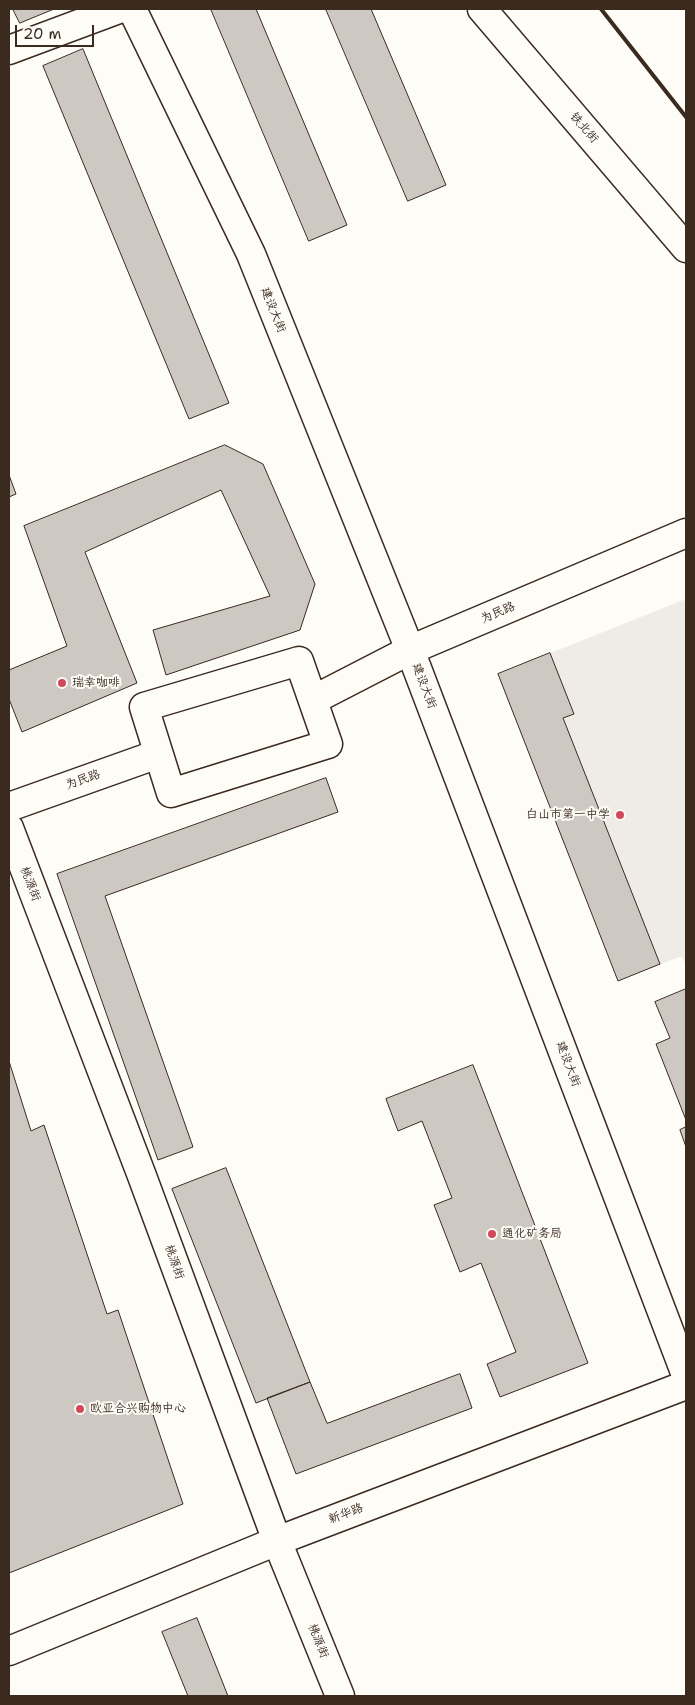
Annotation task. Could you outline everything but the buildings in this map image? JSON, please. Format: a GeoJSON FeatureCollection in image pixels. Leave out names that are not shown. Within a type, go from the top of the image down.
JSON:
{"type":"FeatureCollection","features":[{"type":"Feature","properties":{"kind":"street"},"geometry":{"type":"LineString","coordinates":[[9,50],[119,9]]}},
{"type":"Feature","properties":{"kind":"street","name":"建设大街"},"geometry":{"type":"LineString","coordinates":[[132,9],[251,254],[410,650],[686,1375]]}},
{"type":"Feature","properties":{"kind":"street","name":"铁北街"},"geometry":{"type":"LineString","coordinates":[[482,9],[686,248]]}},
{"type":"Feature","properties":{"kind":"street","name":"为民路"},"geometry":{"type":"LineString","coordinates":[[313,700],[410,650],[686,532]]}},
{"type":"Feature","properties":{"kind":"street"},"geometry":{"type":"LineString","coordinates":[[299,661],[328,744],[171,794],[158,754],[144,707],[299,661]]}},
{"type":"Feature","properties":{"kind":"street","name":"为民路"},"geometry":{"type":"LineString","coordinates":[[9,807],[158,754]]}},
{"type":"Feature","properties":{"kind":"street","name":"桃源街"},"geometry":{"type":"LineString","coordinates":[[9,828],[142,1176],[278,1541],[340,1696]]}},
{"type":"Feature","properties":{"kind":"street","name":"新华路"},"geometry":{"type":"LineString","coordinates":[[9,1651],[278,1541],[686,1385]]}},
{"type":"Feature","properties":{"kind":"shaded area","name":"白山市第一中学"},"geometry":{"type":"Polygon","coordinates":[[[686,599],[686,966],[682,956],[618,981],[498,674],[686,599]]]}},
{"type":"Feature","properties":{"kind":"railway"},"geometry":{"type":"LineString","coordinates":[[601,9],[686,117]]}},
{"type":"Feature","properties":{"kind":"place","name":"瑞幸咖啡"},"geometry":{"type":"Point","coordinates":[62,683]}},
{"type":"Feature","properties":{"kind":"place","name":"白山市第一中学"},"geometry":{"type":"Point","coordinates":[620,815]}},
{"type":"Feature","properties":{"kind":"place","name":"通化矿务局"},"geometry":{"type":"Point","coordinates":[492,1234]}},
{"type":"Feature","properties":{"kind":"place","name":"欧亚合兴购物中心"},"geometry":{"type":"Point","coordinates":[80,1409]}}]}
